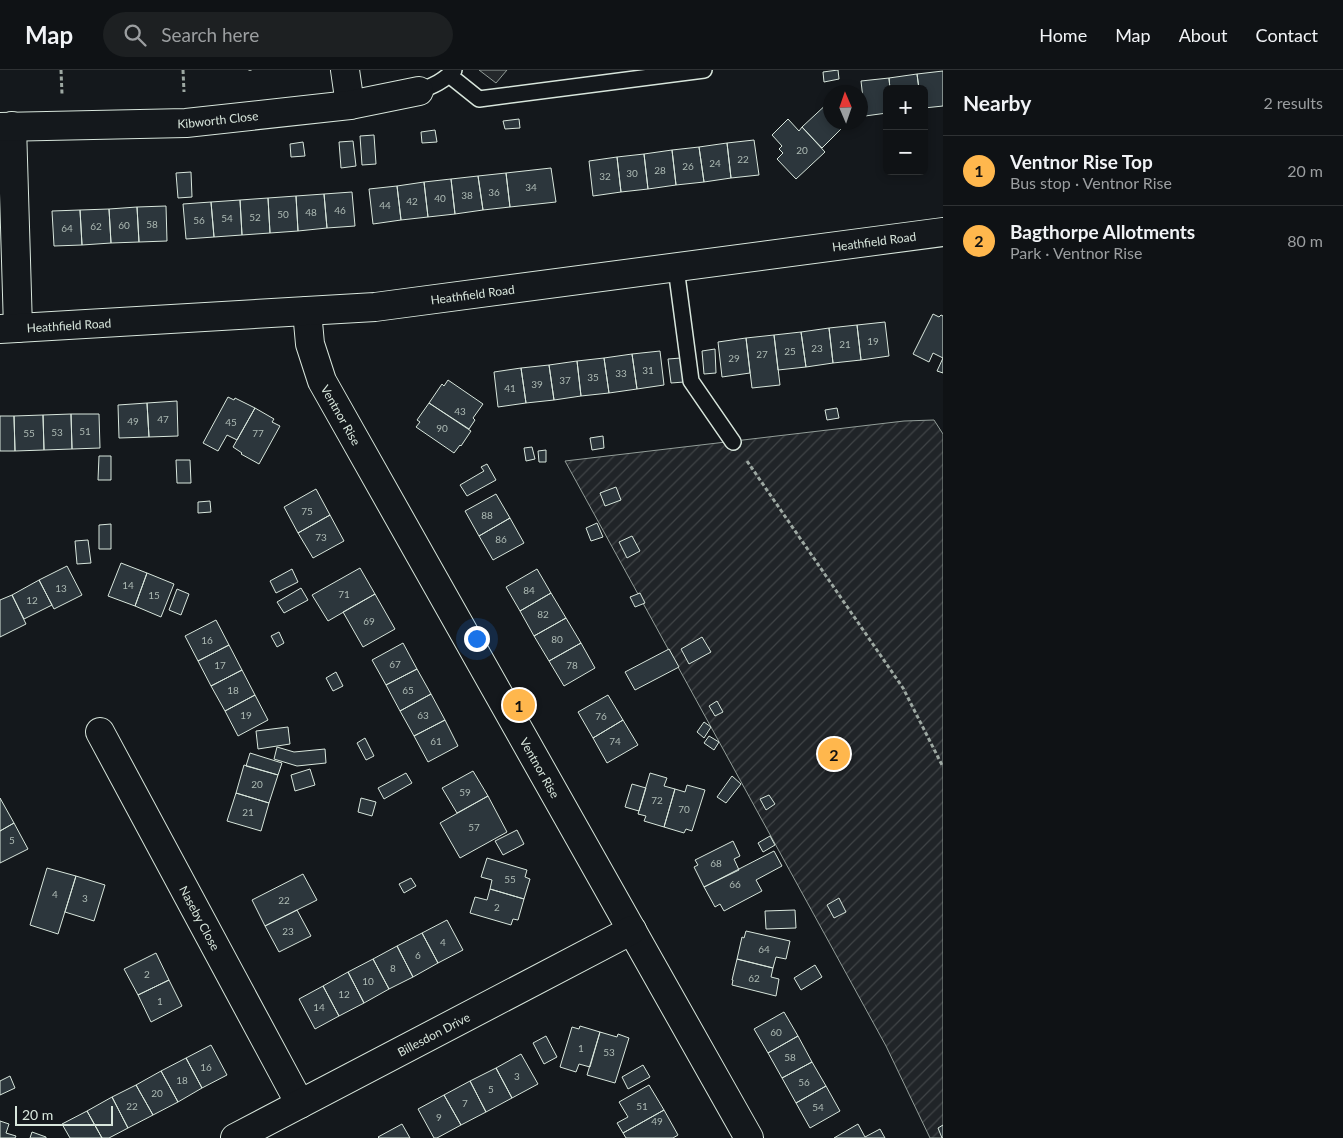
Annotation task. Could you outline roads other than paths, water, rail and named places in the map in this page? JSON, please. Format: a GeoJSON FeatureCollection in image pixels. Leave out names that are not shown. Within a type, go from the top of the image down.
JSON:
{"type":"FeatureCollection","features":[{"type":"Feature","properties":{"kind":"street"},"geometry":{"type":"LineString","coordinates":[[345,70],[350,105]]}},
{"type":"Feature","properties":{"kind":"street","name":"Kibworth Close"},"geometry":{"type":"LineString","coordinates":[[9,328],[6,126],[186,123],[350,105],[420,91]]}},
{"type":"Feature","properties":{"kind":"street","name":"Heathfield Road"},"geometry":{"type":"LineString","coordinates":[[9,328],[375,307],[943,232]]}},
{"type":"Feature","properties":{"kind":"street","name":"Ventnor Rise"},"geometry":{"type":"LineString","coordinates":[[307,311],[310,344],[322,381],[749,1138]]}},
{"type":"Feature","properties":{"kind":"street","name":"Naseby Close"},"geometry":{"type":"LineString","coordinates":[[100,732],[300,1104]]}},
{"type":"Feature","properties":{"kind":"street","name":"Billesdon Drive"},"geometry":{"type":"LineString","coordinates":[[235,1138],[632,930]]}},
{"type":"Feature","properties":{"kind":"lane"},"geometry":{"type":"LineString","coordinates":[[420,91],[434,85],[452,73],[479,99],[704,70]]}},
{"type":"Feature","properties":{"kind":"lane"},"geometry":{"type":"LineString","coordinates":[[676,268],[691,381],[733,442]]}},
{"type":"Feature","properties":{"kind":"place","name":"Ventnor Rise Top"},"geometry":{"type":"Point","coordinates":[519,705]}},
{"type":"Feature","properties":{"kind":"place","name":"Bagthorpe Allotments"},"geometry":{"type":"Point","coordinates":[834,754]}}]}
